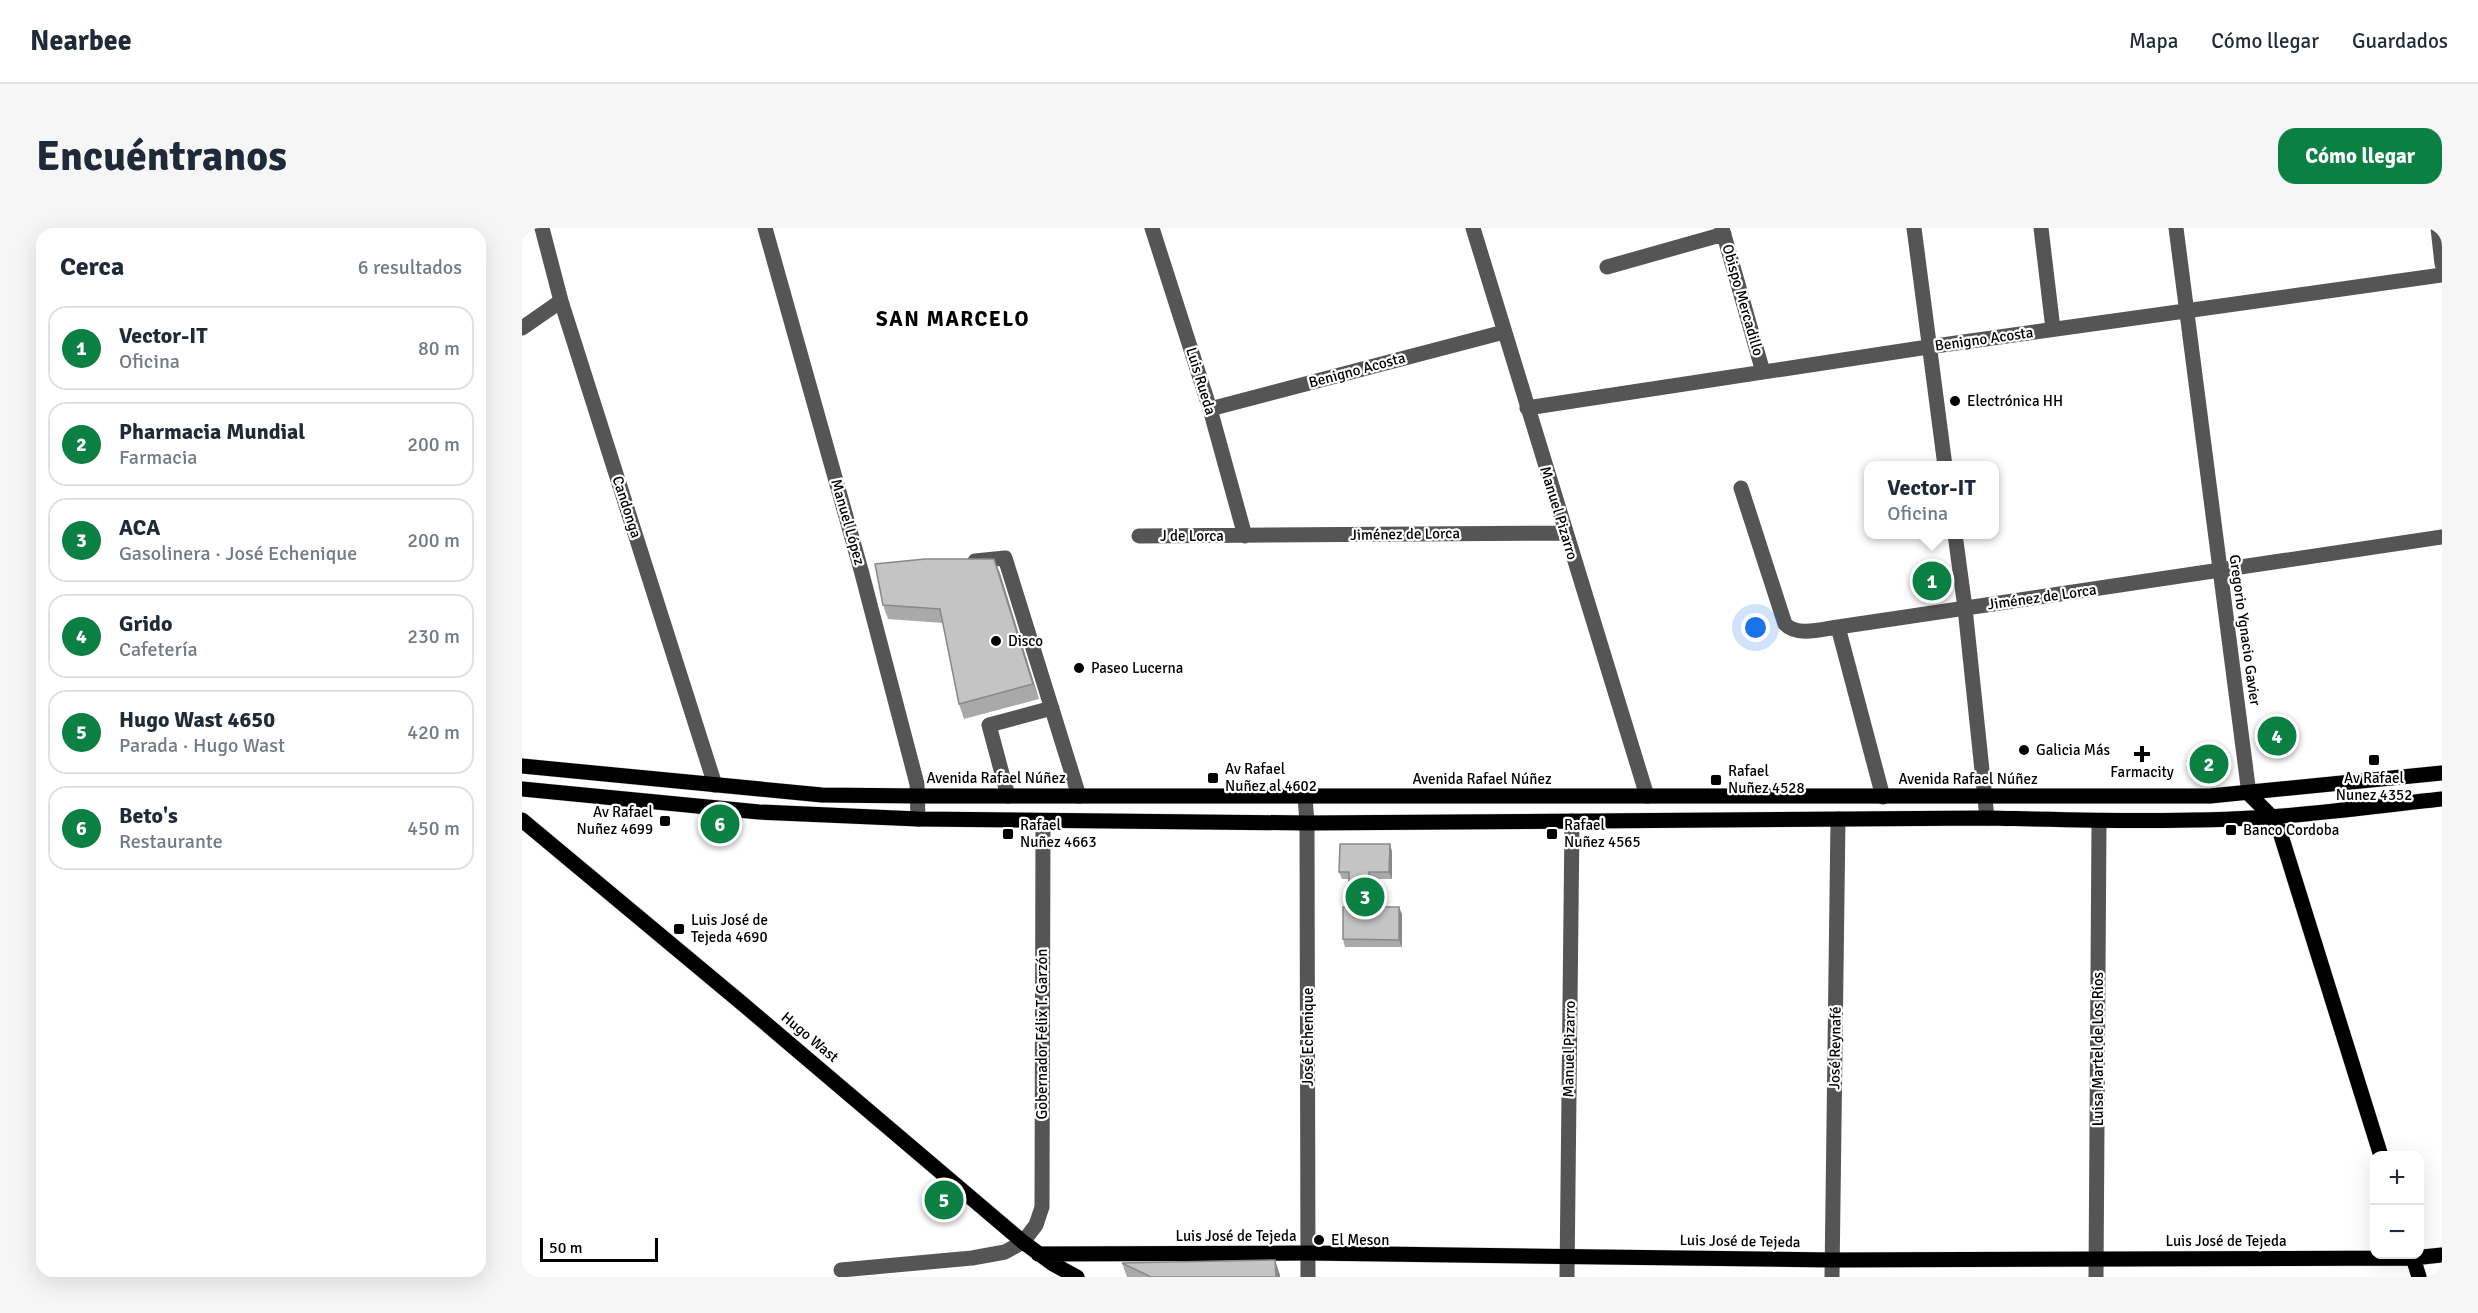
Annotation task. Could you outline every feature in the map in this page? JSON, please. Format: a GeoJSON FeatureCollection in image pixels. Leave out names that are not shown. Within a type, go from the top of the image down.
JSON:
{"type":"FeatureCollection","features":[{"type":"Feature","properties":{"kind":"main road","name":"Avenida Rafael Núñez"},"geometry":{"type":"LineString","coordinates":[[522,766],[822,795],[919,796],[2199,796],[2249,794],[2442,773]]}},
{"type":"Feature","properties":{"kind":"main road"},"geometry":{"type":"LineString","coordinates":[[522,789],[770,813],[918,819],[1307,823],[1987,818],[2099,821],[2272,817],[2442,799]]}},
{"type":"Feature","properties":{"kind":"main road"},"geometry":{"type":"LineString","coordinates":[[2249,794],[2272,817],[2279,829],[2380,1151]]}},
{"type":"Feature","properties":{"kind":"main road","name":"Hugo Wast"},"geometry":{"type":"LineString","coordinates":[[522,820],[1023,1242],[1038,1254],[1077,1277]]}},
{"type":"Feature","properties":{"kind":"main road","name":"Luis José de Tejeda"},"geometry":{"type":"LineString","coordinates":[[1038,1254],[1309,1253],[1832,1260],[2370,1256]]}},
{"type":"Feature","properties":{"kind":"main road","name":"Luis José de Tejeda"},"geometry":{"type":"LineString","coordinates":[[2424,1256],[2442,1255]]}},
{"type":"Feature","properties":{"kind":"main road"},"geometry":{"type":"LineString","coordinates":[[2413,1259],[2419,1277]]}},
{"type":"Feature","properties":{"kind":"street","name":"Candonga"},"geometry":{"type":"LineString","coordinates":[[542,228],[561,301],[715,785]]}},
{"type":"Feature","properties":{"kind":"street","name":"Manuel López"},"geometry":{"type":"LineString","coordinates":[[765,228],[867,569],[919,796],[918,819]]}},
{"type":"Feature","properties":{"kind":"street","name":"Luis Rueda"},"geometry":{"type":"LineString","coordinates":[[1152,228],[1210,409],[1245,536]]}},
{"type":"Feature","properties":{"kind":"street","name":"Manuel Pizarro"},"geometry":{"type":"LineString","coordinates":[[1473,228],[1564,532],[1647,796]]}},
{"type":"Feature","properties":{"kind":"street"},"geometry":{"type":"LineString","coordinates":[[1914,228],[1944,461]]}},
{"type":"Feature","properties":{"kind":"street"},"geometry":{"type":"LineString","coordinates":[[2040,228],[2054,329]]}},
{"type":"Feature","properties":{"kind":"street","name":"Gregorio Ygnacio Gavier"},"geometry":{"type":"LineString","coordinates":[[2176,228],[2249,794]]}},
{"type":"Feature","properties":{"kind":"street"},"geometry":{"type":"LineString","coordinates":[[2438,228],[2442,264]]}},
{"type":"Feature","properties":{"kind":"street"},"geometry":{"type":"LineString","coordinates":[[1607,267],[1723,231]]}},
{"type":"Feature","properties":{"kind":"street","name":"Obispo Mercadillo"},"geometry":{"type":"LineString","coordinates":[[1723,231],[1763,372]]}},
{"type":"Feature","properties":{"kind":"street","name":"Benigno Acosta"},"geometry":{"type":"LineString","coordinates":[[1527,408],[1929,347],[2442,275]]}},
{"type":"Feature","properties":{"kind":"street"},"geometry":{"type":"LineString","coordinates":[[522,328],[561,301]]}},
{"type":"Feature","properties":{"kind":"street","name":"Benigno Acosta"},"geometry":{"type":"LineString","coordinates":[[1210,409],[1503,332]]}},
{"type":"Feature","properties":{"kind":"street","name":"Jiménez de Lorca"},"geometry":{"type":"LineString","coordinates":[[1742,488],[1785,624],[1799,631],[2219,572],[2442,537]]}},
{"type":"Feature","properties":{"kind":"street","name":"Jiménez de Lorca"},"geometry":{"type":"LineString","coordinates":[[1245,536],[1564,532]]}},
{"type":"Feature","properties":{"kind":"street","name":"J de Lorca"},"geometry":{"type":"LineString","coordinates":[[1139,536],[1245,536]]}},
{"type":"Feature","properties":{"kind":"street"},"geometry":{"type":"LineString","coordinates":[[1956,539],[1987,818]]}},
{"type":"Feature","properties":{"kind":"street"},"geometry":{"type":"LineString","coordinates":[[961,562],[1005,558],[1079,796]]}},
{"type":"Feature","properties":{"kind":"street"},"geometry":{"type":"LineString","coordinates":[[1838,627],[1883,797]]}},
{"type":"Feature","properties":{"kind":"street"},"geometry":{"type":"LineString","coordinates":[[1008,796],[989,725],[1052,708]]}},
{"type":"Feature","properties":{"kind":"street","name":"José Echenique"},"geometry":{"type":"LineString","coordinates":[[1305,797],[1307,823],[1308,1277]]}},
{"type":"Feature","properties":{"kind":"street","name":"José Reynafé"},"geometry":{"type":"LineString","coordinates":[[1832,1277],[1838,819]]}},
{"type":"Feature","properties":{"kind":"street","name":"Gobernador Félix T. Garzón"},"geometry":{"type":"LineString","coordinates":[[1023,1242],[1036,1225],[1042,1207],[1043,821]]}},
{"type":"Feature","properties":{"kind":"street","name":"Manuel Pizarro"},"geometry":{"type":"LineString","coordinates":[[1567,1277],[1572,821]]}},
{"type":"Feature","properties":{"kind":"street","name":"Luisa Martel de Los Ríos"},"geometry":{"type":"LineString","coordinates":[[2096,1277],[2099,821]]}},
{"type":"Feature","properties":{"kind":"street"},"geometry":{"type":"LineString","coordinates":[[841,1270],[972,1258],[1005,1252],[1023,1242]]}},
{"type":"Feature","properties":{"kind":"building"},"geometry":{"type":"Polygon","coordinates":[[[925,559],[994,559],[1033,684],[959,704],[940,609],[883,605],[875,564],[925,559]]]}},
{"type":"Feature","properties":{"kind":"building"},"geometry":{"type":"Polygon","coordinates":[[[1340,844],[1390,844],[1389,872],[1369,872],[1368,907],[1399,907],[1399,940],[1343,939],[1343,907],[1349,907],[1349,872],[1339,872],[1340,844]]]}},
{"type":"Feature","properties":{"kind":"building"},"geometry":{"type":"Polygon","coordinates":[[[1275,1260],[1276,1277],[1151,1277],[1122,1263],[1275,1260]]]}},
{"type":"Feature","properties":{"kind":"place","name":"Electrónica HH"},"geometry":{"type":"Point","coordinates":[1955,401]}},
{"type":"Feature","properties":{"kind":"place","name":"Vector-IT"},"geometry":{"type":"Point","coordinates":[1932,581]}},
{"type":"Feature","properties":{"kind":"place","name":"Disco"},"geometry":{"type":"Point","coordinates":[996,641]}},
{"type":"Feature","properties":{"kind":"place","name":"Paseo Lucerna"},"geometry":{"type":"Point","coordinates":[1079,668]}},
{"type":"Feature","properties":{"kind":"place","name":"Grido"},"geometry":{"type":"Point","coordinates":[2277,736]}},
{"type":"Feature","properties":{"kind":"place","name":"Galicia Más"},"geometry":{"type":"Point","coordinates":[2024,750]}},
{"type":"Feature","properties":{"kind":"place","name":"Farmacity"},"geometry":{"type":"Point","coordinates":[2142,754]}},
{"type":"Feature","properties":{"kind":"place","name":"Av Rafael Nunez 4352"},"geometry":{"type":"Point","coordinates":[2374,760]}},
{"type":"Feature","properties":{"kind":"place","name":"Pharmacia Mundial"},"geometry":{"type":"Point","coordinates":[2209,764]}},
{"type":"Feature","properties":{"kind":"place","name":"Av Rafael Nuñez al 4602"},"geometry":{"type":"Point","coordinates":[1213,778]}},
{"type":"Feature","properties":{"kind":"place","name":"Rafael Nuñez 4528"},"geometry":{"type":"Point","coordinates":[1716,780]}},
{"type":"Feature","properties":{"kind":"place","name":"Av Rafael Nuñez 4699"},"geometry":{"type":"Point","coordinates":[665,821]}},
{"type":"Feature","properties":{"kind":"place","name":"Beto's"},"geometry":{"type":"Point","coordinates":[720,824]}},
{"type":"Feature","properties":{"kind":"place","name":"Banco Cordoba"},"geometry":{"type":"Point","coordinates":[2231,830]}},
{"type":"Feature","properties":{"kind":"place","name":"Rafael Nuñez 4663"},"geometry":{"type":"Point","coordinates":[1008,834]}},
{"type":"Feature","properties":{"kind":"place","name":"Rafael Nuñez 4565"},"geometry":{"type":"Point","coordinates":[1552,834]}},
{"type":"Feature","properties":{"kind":"place","name":"ACA"},"geometry":{"type":"Point","coordinates":[1365,897]}},
{"type":"Feature","properties":{"kind":"place","name":"Luis José de Tejeda 4690"},"geometry":{"type":"Point","coordinates":[679,929]}},
{"type":"Feature","properties":{"kind":"place","name":"Hugo Wast 4650"},"geometry":{"type":"Point","coordinates":[944,1200]}},
{"type":"Feature","properties":{"kind":"place","name":"El Meson"},"geometry":{"type":"Point","coordinates":[1319,1240]}},
{"type":"Feature","properties":{"kind":"district","name":"SAN MARCELO"},"geometry":{"type":"Point","coordinates":[953,319]}}]}
